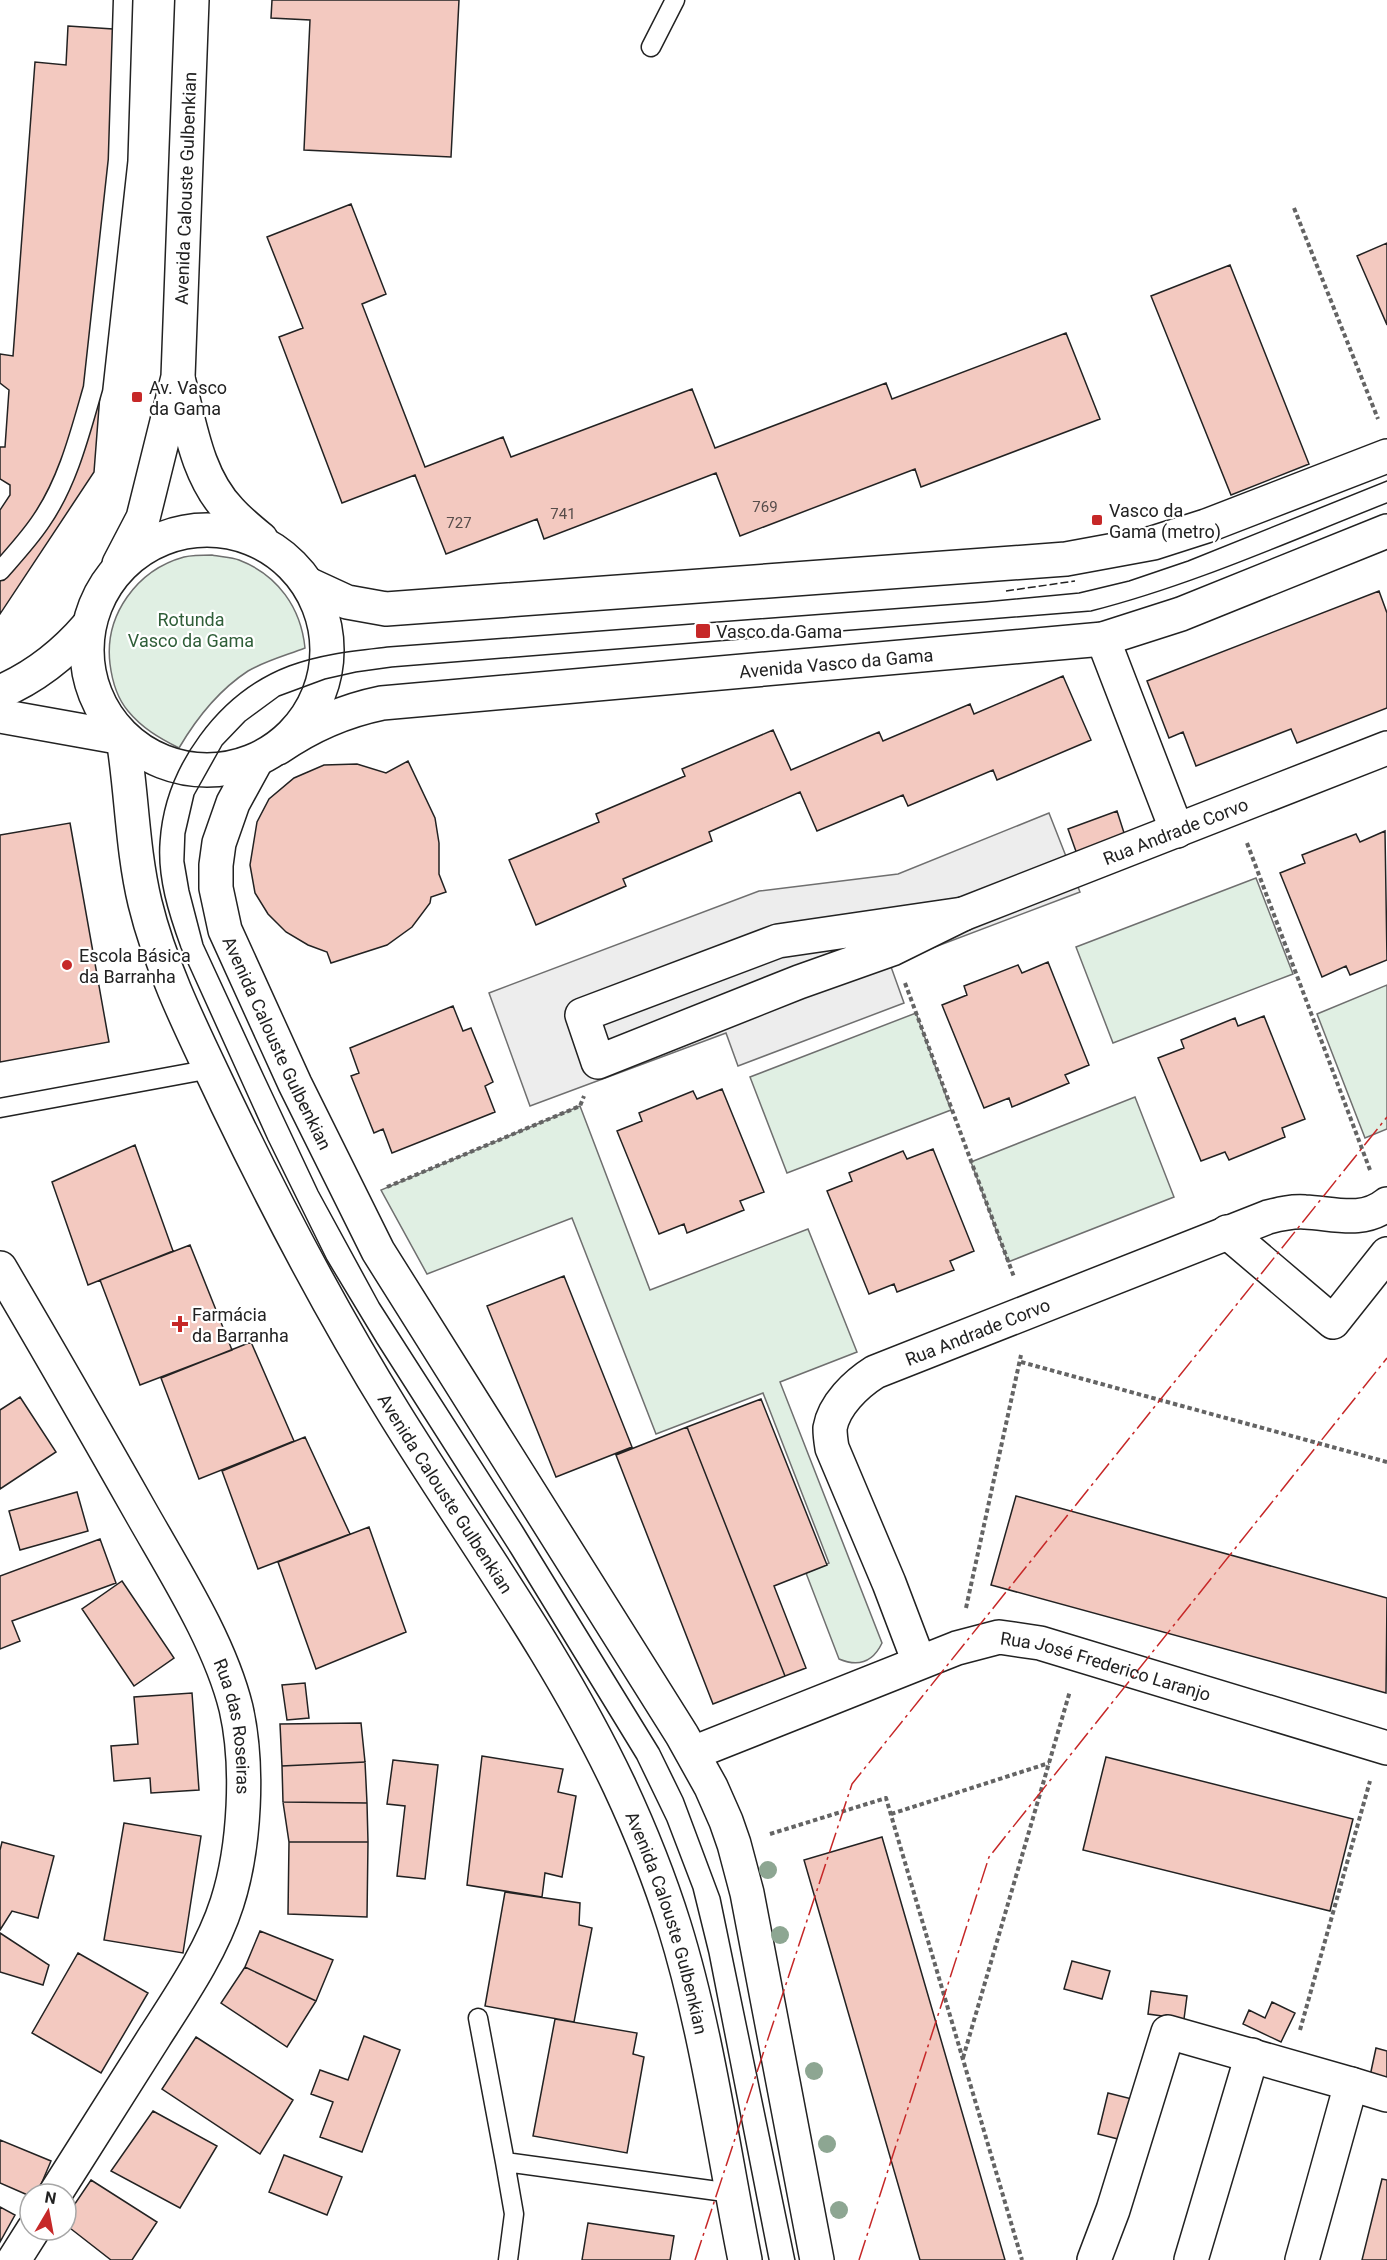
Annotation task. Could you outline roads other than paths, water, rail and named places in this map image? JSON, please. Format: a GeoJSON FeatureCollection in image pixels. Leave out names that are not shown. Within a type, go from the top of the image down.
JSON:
{"type":"FeatureCollection","features":[{"type":"Feature","properties":{"kind":"main road","name":"Avenida Calouste Gulbenkian"},"geometry":{"type":"LineString","coordinates":[[113,573],[143,518],[178,377],[192,0]]}},
{"type":"Feature","properties":{"kind":"main road","name":"Avenida Calouste Gulbenkian"},"geometry":{"type":"LineString","coordinates":[[178,377],[196,451],[210,481],[228,509],[270,548]]}},
{"type":"Feature","properties":{"kind":"main road"},"geometry":{"type":"LineString","coordinates":[[308,584],[346,602],[386,609],[1066,559],[1142,546],[1206,526],[1385,443]]}},
{"type":"Feature","properties":{"kind":"main road"},"geometry":{"type":"LineString","coordinates":[[204,529],[238,534],[270,548],[291,564],[308,584],[323,618],[328,654],[325,679],[315,705],[300,726],[267,755],[232,769],[207,771],[182,769],[155,759],[123,738],[102,711],[90,684],[86,655],[88,626],[97,598],[113,573],[139,550],[170,535],[204,529]]}},
{"type":"Feature","properties":{"kind":"main road","name":"Avenida Vasco da Gama"},"geometry":{"type":"LineString","coordinates":[[267,755],[303,730],[329,718],[353,709],[382,703],[1104,639],[1181,614],[1387,531]]}},
{"type":"Feature","properties":{"kind":"main road"},"geometry":{"type":"LineString","coordinates":[[0,692],[29,678],[55,660],[88,626]]}},
{"type":"Feature","properties":{"kind":"main road"},"geometry":{"type":"LineString","coordinates":[[1104,639],[1177,831]]}},
{"type":"Feature","properties":{"kind":"main road"},"geometry":{"type":"LineString","coordinates":[[0,716],[123,738]]}},
{"type":"Feature","properties":{"kind":"main road","name":"Avenida Calouste Gulbenkian"},"geometry":{"type":"LineString","coordinates":[[123,738],[138,866],[145,905],[177,992],[263,1179],[334,1313],[396,1416],[483,1550],[572,1695],[622,1792],[662,1890],[689,1978],[745,2260]]}},
{"type":"Feature","properties":{"kind":"main road","name":"Rua Andrade Corvo"},"geometry":{"type":"LineString","coordinates":[[963,914],[778,941],[582,1015],[598,1062],[799,982],[892,949],[963,914],[1387,748]]}},
{"type":"Feature","properties":{"kind":"main road","name":"Avenida Calouste Gulbenkian"},"geometry":{"type":"LineString","coordinates":[[267,755],[233,803],[219,843],[216,888],[225,930],[295,1084],[378,1251],[693,1753],[711,1787],[734,1844],[747,1893],[817,2260]]}},
{"type":"Feature","properties":{"kind":"main road","name":"Rua Andrade Corvo"},"geometry":{"type":"LineString","coordinates":[[919,1662],[889,1583],[832,1448],[830,1428],[837,1410],[861,1381],[875,1372],[1227,1232],[1290,1212],[1347,1217],[1362,1215],[1385,1206]]}},
{"type":"Feature","properties":{"kind":"main road"},"geometry":{"type":"LineString","coordinates":[[1227,1232],[1332,1322],[1387,1254]]}},
{"type":"Feature","properties":{"kind":"main road","name":"Rua das Roseiras"},"geometry":{"type":"LineString","coordinates":[[0,1269],[154,1536],[219,1654],[236,1708],[243,1760],[243,1812],[236,1863],[227,1903],[212,1941],[171,2011],[63,2182]]}},
{"type":"Feature","properties":{"kind":"main road","name":"Rua José Frederico Laranjo"},"geometry":{"type":"LineString","coordinates":[[693,1753],[919,1662],[957,1648],[999,1637],[1040,1643],[1383,1747]]}},
{"type":"Feature","properties":{"kind":"main road"},"geometry":{"type":"LineString","coordinates":[[1094,2260],[1116,2199],[1168,2032],[1387,2095]]}},
{"type":"Feature","properties":{"kind":"main road"},"geometry":{"type":"LineString","coordinates":[[1191,2260],[1252,2055]]}},
{"type":"Feature","properties":{"kind":"main road"},"geometry":{"type":"LineString","coordinates":[[1302,2260],[1351,2084]]}},
{"type":"Feature","properties":{"kind":"main road"},"geometry":{"type":"LineString","coordinates":[[14,2260],[25,2242]]}},
{"type":"Feature","properties":{"kind":"lane"},"geometry":{"type":"LineString","coordinates":[[0,571],[41,521],[60,487],[84,421],[93,388],[118,160],[123,0]]}},
{"type":"Feature","properties":{"kind":"lane"},"geometry":{"type":"LineString","coordinates":[[651,47],[675,0]]}},
{"type":"Feature","properties":{"kind":"lane"},"geometry":{"type":"LineString","coordinates":[[0,1108],[211,1068]]}},
{"type":"Feature","properties":{"kind":"lane"},"geometry":{"type":"LineString","coordinates":[[478,2018],[514,2214],[508,2260]]}},
{"type":"Feature","properties":{"kind":"lane"},"geometry":{"type":"LineString","coordinates":[[505,2162],[732,2193]]}},
{"type":"Feature","properties":{"kind":"tram line"},"geometry":{"type":"LineString","coordinates":[[769,2260],[709,1954],[693,1889],[667,1821],[637,1759],[327,1260],[268,1140],[181,948],[168,909],[160,869],[160,841],[164,813],[172,786],[184,760],[200,736],[218,714],[240,694],[263,678],[289,666],[313,659],[387,647],[1079,593],[1129,581],[1188,561],[1387,481]]}},
{"type":"Feature","properties":{"kind":"tram line"},"geometry":{"type":"LineString","coordinates":[[795,2260],[720,1897],[683,1798],[659,1749],[522,1526],[379,1303],[318,1191],[203,944],[184,861],[185,834],[194,795],[222,745],[245,721],[279,696],[325,679],[392,667],[1091,611],[1204,575],[1387,503]]}},
{"type":"Feature","properties":{"kind":"place","name":"Av. Vasco da Gama"},"geometry":{"type":"Point","coordinates":[137,397]}},
{"type":"Feature","properties":{"kind":"place","name":"Vasco da Gama (metro)"},"geometry":{"type":"Point","coordinates":[1097,520]}},
{"type":"Feature","properties":{"kind":"place","name":"Vasco da Gama"},"geometry":{"type":"Point","coordinates":[703,631]}},
{"type":"Feature","properties":{"kind":"place","name":"Escola Básica da Barranha"},"geometry":{"type":"Point","coordinates":[67,965]}},
{"type":"Feature","properties":{"kind":"place","name":"Farmácia da Barranha"},"geometry":{"type":"Point","coordinates":[180,1324]}},
{"type":"Feature","properties":{"kind":"park label","name":"Rotunda Vasco da Gama"},"geometry":{"type":"Point","coordinates":[191,629]}}]}
